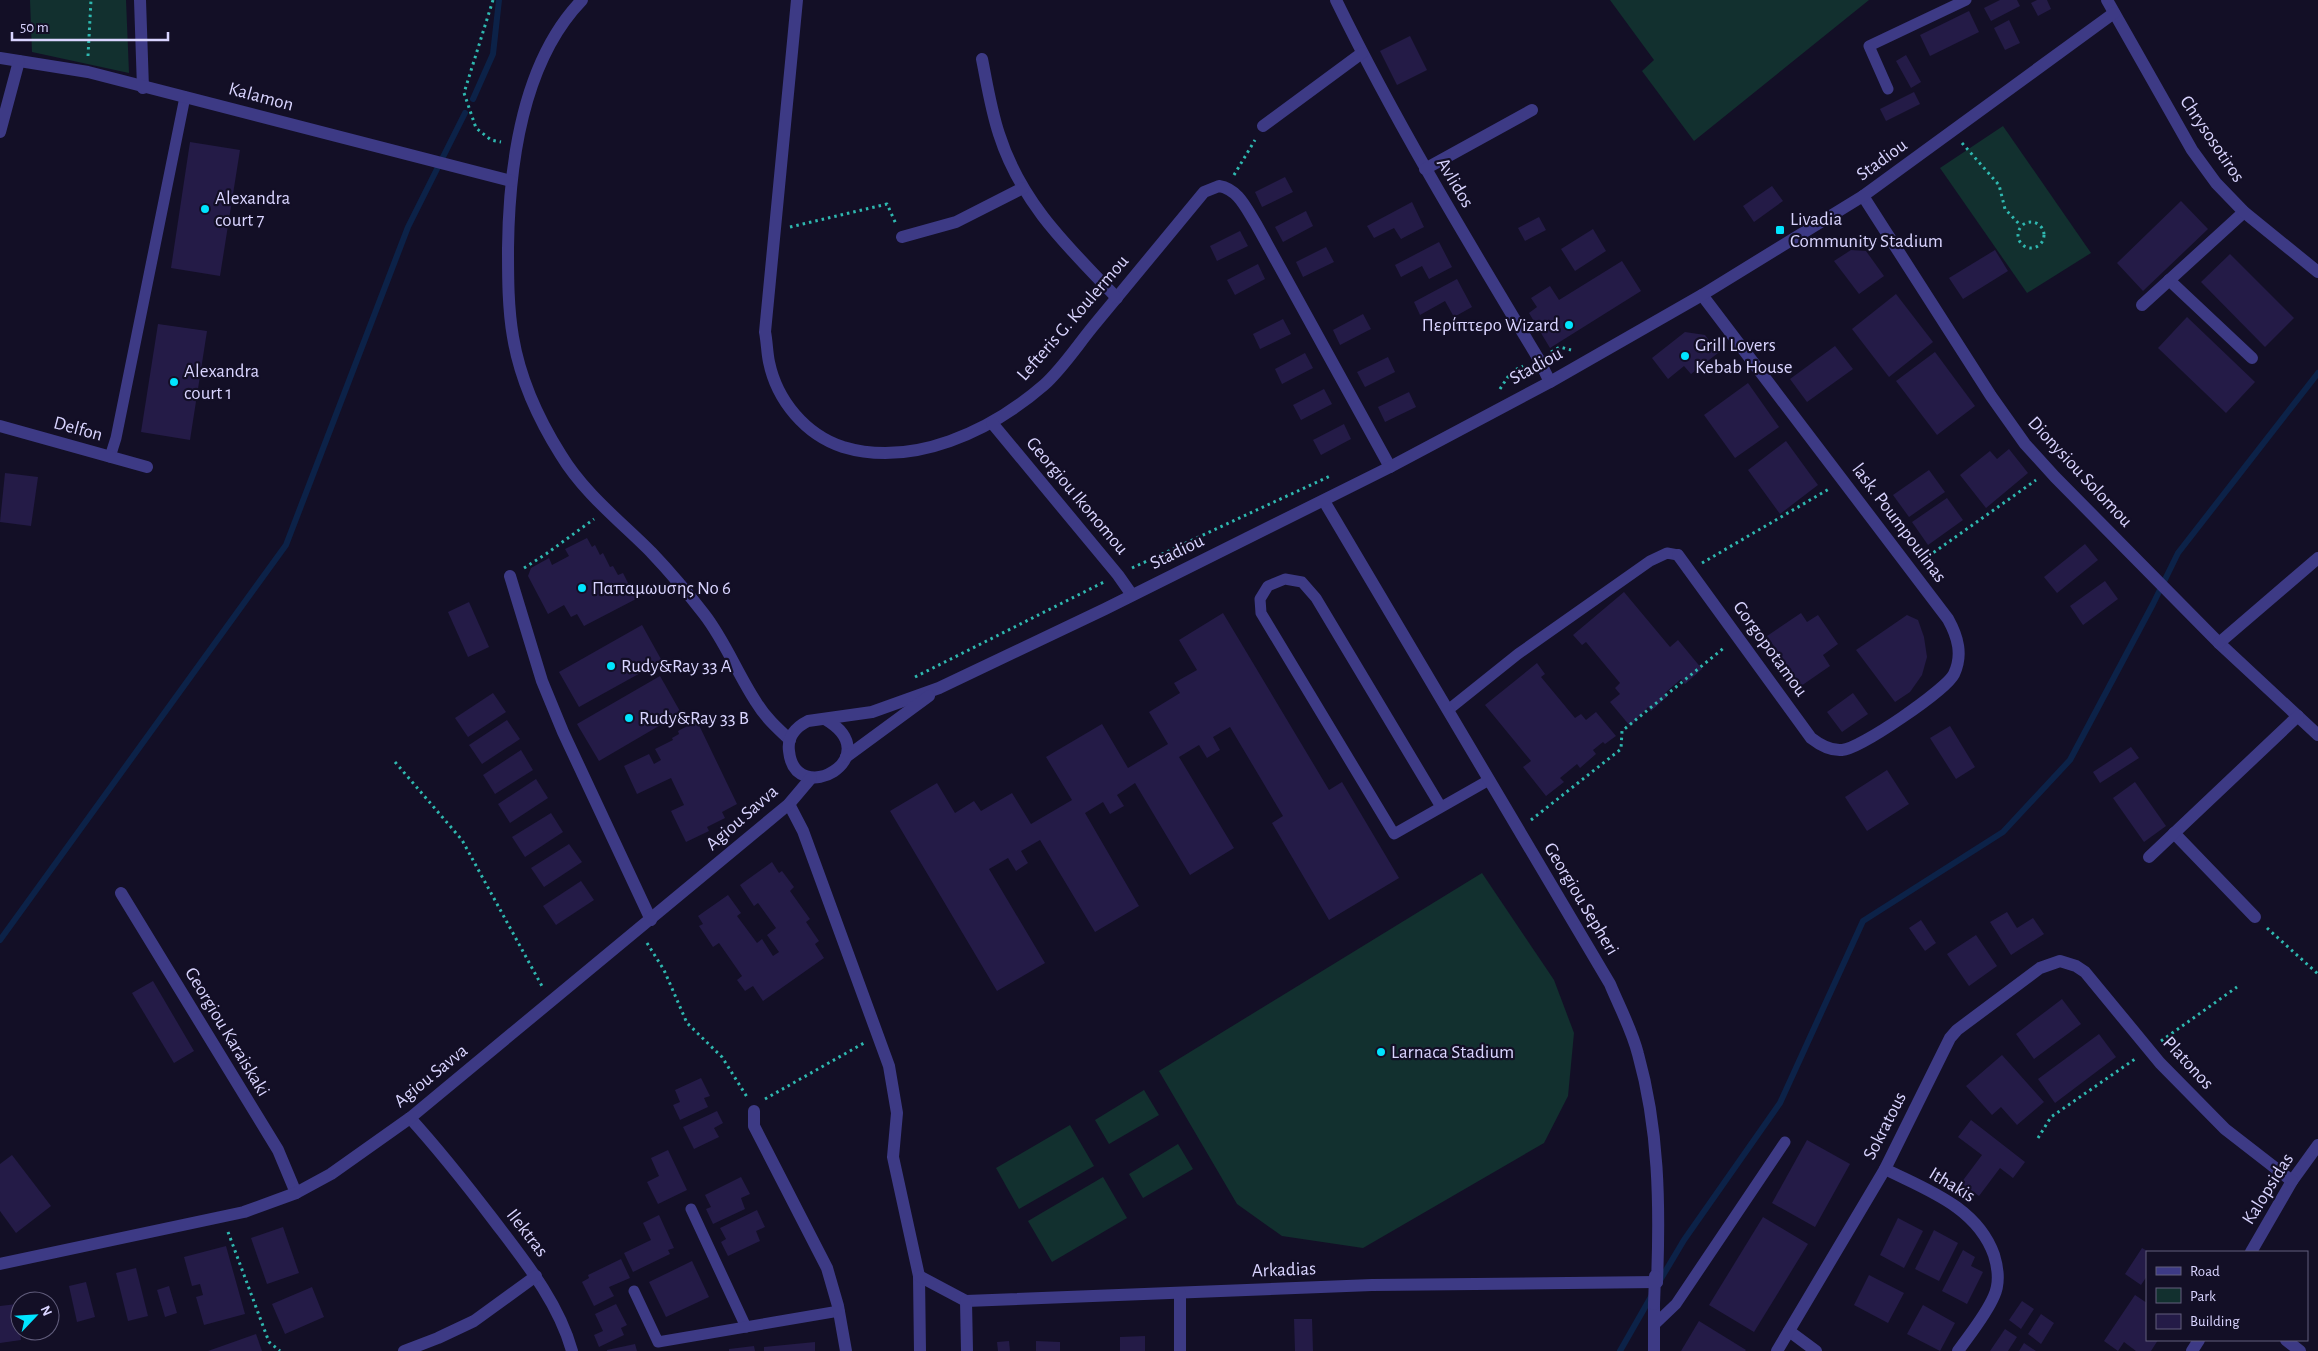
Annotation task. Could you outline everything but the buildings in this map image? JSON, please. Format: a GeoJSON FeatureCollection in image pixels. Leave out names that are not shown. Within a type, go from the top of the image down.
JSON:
{"type":"FeatureCollection","features":[{"type":"Feature","properties":{"kind":"street"},"geometry":{"type":"LineString","coordinates":[[140,0],[143,88]]}},
{"type":"Feature","properties":{"kind":"street"},"geometry":{"type":"LineString","coordinates":[[582,0],[562,24],[542,62],[516,146],[511,181],[508,287],[517,358],[532,400],[550,437],[573,474],[662,564],[705,615],[721,638],[755,701],[770,721],[790,740]]}},
{"type":"Feature","properties":{"kind":"street","name":"Lefteris G. Koulermou"},"geometry":{"type":"LineString","coordinates":[[797,0],[766,332],[769,363],[779,390],[793,414],[827,442],[863,453],[904,453],[963,437],[992,423],[1046,383],[1204,192],[1211,188],[1226,187]]}},
{"type":"Feature","properties":{"kind":"street","name":"Avlidos"},"geometry":{"type":"LineString","coordinates":[[1336,0],[1424,169],[1538,358],[1550,382]]}},
{"type":"Feature","properties":{"kind":"street","name":"Chrysosotiros"},"geometry":{"type":"LineString","coordinates":[[2107,0],[2192,150],[2216,183],[2244,212],[2318,272]]}},
{"type":"Feature","properties":{"kind":"street","name":"Stadiou"},"geometry":{"type":"LineString","coordinates":[[826,719],[872,712],[939,688],[1324,501],[1550,382],[1702,295],[1863,196],[2114,13]]}},
{"type":"Feature","properties":{"kind":"street"},"geometry":{"type":"LineString","coordinates":[[1263,126],[1362,53]]}},
{"type":"Feature","properties":{"kind":"street","name":"Kalamon"},"geometry":{"type":"LineString","coordinates":[[0,58],[88,72],[143,88],[186,97],[511,181]]}},
{"type":"Feature","properties":{"kind":"street"},"geometry":{"type":"LineString","coordinates":[[982,59],[999,134],[1023,188],[1049,225],[1117,298]]}},
{"type":"Feature","properties":{"kind":"street"},"geometry":{"type":"LineString","coordinates":[[0,132],[19,60]]}},
{"type":"Feature","properties":{"kind":"street"},"geometry":{"type":"LineString","coordinates":[[1424,169],[1532,110]]}},
{"type":"Feature","properties":{"kind":"street"},"geometry":{"type":"LineString","coordinates":[[1226,187],[1241,200],[1256,224],[1390,467]]}},
{"type":"Feature","properties":{"kind":"street"},"geometry":{"type":"LineString","coordinates":[[902,238],[956,222],[1023,188]]}},
{"type":"Feature","properties":{"kind":"street","name":"Dionysiou Solomou"},"geometry":{"type":"LineString","coordinates":[[1863,196],[1991,396],[2025,444],[2219,643],[2318,735]]}},
{"type":"Feature","properties":{"kind":"street"},"geometry":{"type":"LineString","coordinates":[[2142,305],[2244,212]]}},
{"type":"Feature","properties":{"kind":"street"},"geometry":{"type":"LineString","coordinates":[[2169,280],[2252,358]]}},
{"type":"Feature","properties":{"kind":"street","name":"lask. Poumpoulinas"},"geometry":{"type":"LineString","coordinates":[[1702,295],[1844,481],[1954,630],[1959,650],[1955,672],[1943,688],[1863,743],[1853,748],[1842,750]]}},
{"type":"Feature","properties":{"kind":"street","name":"Georgiou Ikonomou"},"geometry":{"type":"LineString","coordinates":[[992,423],[1118,575],[1132,595]]}},
{"type":"Feature","properties":{"kind":"street","name":"Delfon"},"geometry":{"type":"LineString","coordinates":[[0,426],[147,467]]}},
{"type":"Feature","properties":{"kind":"street","name":"Georgiou Sepheri"},"geometry":{"type":"LineString","coordinates":[[1324,501],[1610,984],[1638,1053],[1655,1137],[1660,1207],[1654,1304],[1654,1351]]}},
{"type":"Feature","properties":{"kind":"street","name":"Gorgopotamou"},"geometry":{"type":"LineString","coordinates":[[1678,555],[1811,738],[1826,748],[1842,750]]}},
{"type":"Feature","properties":{"kind":"street"},"geometry":{"type":"LineString","coordinates":[[2219,643],[2318,558]]}},
{"type":"Feature","properties":{"kind":"street"},"geometry":{"type":"LineString","coordinates":[[510,576],[542,681],[563,732],[651,920]]}},
{"type":"Feature","properties":{"kind":"street","name":"Stadiou"},"geometry":{"type":"LineString","coordinates":[[846,757],[939,688]]}},
{"type":"Feature","properties":{"kind":"street"},"geometry":{"type":"LineString","coordinates":[[2150,857],[2298,716]]}},
{"type":"Feature","properties":{"kind":"street"},"geometry":{"type":"LineString","coordinates":[[826,719],[841,730],[847,748],[846,757],[836,772],[828,776],[811,778],[795,767],[790,758],[790,740],[800,725],[808,721],[826,719]]}},
{"type":"Feature","properties":{"kind":"street","name":"Agiou Savva"},"geometry":{"type":"LineString","coordinates":[[0,1264],[244,1212],[296,1193],[330,1174],[410,1118],[651,920],[789,804],[811,778]]}},
{"type":"Feature","properties":{"kind":"street"},"geometry":{"type":"LineString","coordinates":[[789,804],[803,830],[879,1034],[889,1066],[897,1113],[892,1157],[919,1276],[920,1351]]}},
{"type":"Feature","properties":{"kind":"street"},"geometry":{"type":"LineString","coordinates":[[2174,833],[2255,917]]}},
{"type":"Feature","properties":{"kind":"street","name":"Georgiou Karaiskaki"},"geometry":{"type":"LineString","coordinates":[[121,894],[278,1150],[296,1193]]}},
{"type":"Feature","properties":{"kind":"street","name":"Sokratous"},"geometry":{"type":"LineString","coordinates":[[1777,1351],[1885,1169],[1950,1038],[1957,1030],[2040,968],[2053,962],[2066,963]]}},
{"type":"Feature","properties":{"kind":"street","name":"Platonos"},"geometry":{"type":"LineString","coordinates":[[2066,963],[2085,972],[2160,1063],[2225,1129],[2243,1145],[2292,1181]]}},
{"type":"Feature","properties":{"kind":"street"},"geometry":{"type":"LineString","coordinates":[[754,1111],[754,1126],[827,1268],[839,1311],[846,1351]]}},
{"type":"Feature","properties":{"kind":"street","name":"Ilektras"},"geometry":{"type":"LineString","coordinates":[[404,1351],[474,1321],[536,1276],[443,1154],[410,1118]]}},
{"type":"Feature","properties":{"kind":"street","name":"Kalopsidas"},"geometry":{"type":"LineString","coordinates":[[2252,1251],[2292,1181],[2318,1146]]}},
{"type":"Feature","properties":{"kind":"street","name":"Ithakis"},"geometry":{"type":"LineString","coordinates":[[1885,1169],[1962,1209],[1981,1228],[1992,1249],[1998,1275],[1994,1297],[1958,1351]]}},
{"type":"Feature","properties":{"kind":"street"},"geometry":{"type":"LineString","coordinates":[[536,1276],[568,1337],[572,1351]]}},
{"type":"Feature","properties":{"kind":"street"},"geometry":{"type":"LineString","coordinates":[[919,1276],[966,1301],[967,1351]]}},
{"type":"Feature","properties":{"kind":"street","name":"Arkadias"},"geometry":{"type":"LineString","coordinates":[[966,1301],[1372,1285],[1656,1279]]}},
{"type":"Feature","properties":{"kind":"street"},"geometry":{"type":"LineString","coordinates":[[1180,1293],[1180,1351]]}},
{"type":"Feature","properties":{"kind":"street"},"geometry":{"type":"LineString","coordinates":[[1789,1331],[1816,1351]]}},
{"type":"Feature","properties":{"kind":"street"},"geometry":{"type":"LineString","coordinates":[[2287,1341],[2300,1351]]}},
{"type":"Feature","properties":{"kind":"lane"},"geometry":{"type":"LineString","coordinates":[[1888,89],[1869,46],[1966,0]]}},
{"type":"Feature","properties":{"kind":"lane"},"geometry":{"type":"LineString","coordinates":[[110,457],[116,438],[186,97]]}},
{"type":"Feature","properties":{"kind":"lane"},"geometry":{"type":"LineString","coordinates":[[1448,710],[1518,654],[1650,561],[1667,554],[1678,555]]}},
{"type":"Feature","properties":{"kind":"lane"},"geometry":{"type":"LineString","coordinates":[[1441,807],[1316,598],[1302,582],[1285,579],[1268,586],[1260,599],[1260,613],[1394,834],[1489,780]]}},
{"type":"Feature","properties":{"kind":"lane"},"geometry":{"type":"LineString","coordinates":[[1654,1326],[1676,1304],[1785,1142]]}},
{"type":"Feature","properties":{"kind":"lane"},"geometry":{"type":"LineString","coordinates":[[691,1209],[746,1327]]}},
{"type":"Feature","properties":{"kind":"lane"},"geometry":{"type":"LineString","coordinates":[[634,1291],[658,1342],[839,1311]]}},
{"type":"Feature","properties":{"kind":"path"},"geometry":{"type":"LineString","coordinates":[[88,72],[91,0]]}},
{"type":"Feature","properties":{"kind":"path"},"geometry":{"type":"LineString","coordinates":[[493,0],[464,93],[476,128],[491,140],[516,146]]}},
{"type":"Feature","properties":{"kind":"path"},"geometry":{"type":"LineString","coordinates":[[1226,187],[1263,126]]}},
{"type":"Feature","properties":{"kind":"path"},"geometry":{"type":"LineString","coordinates":[[1962,142],[1999,184],[2005,209],[2021,226]]}},
{"type":"Feature","properties":{"kind":"path"},"geometry":{"type":"LineString","coordinates":[[775,231],[887,204],[902,238]]}},
{"type":"Feature","properties":{"kind":"path"},"geometry":{"type":"LineString","coordinates":[[2029,222],[2037,223],[2043,230],[2042,242],[2036,248],[2023,246],[2018,234],[2021,226],[2029,222]]}},
{"type":"Feature","properties":{"kind":"path"},"geometry":{"type":"LineString","coordinates":[[1493,392],[1502,388],[1511,372],[1560,347],[1576,351]]}},
{"type":"Feature","properties":{"kind":"path"},"geometry":{"type":"LineString","coordinates":[[1910,570],[2049,470]]}},
{"type":"Feature","properties":{"kind":"path"},"geometry":{"type":"LineString","coordinates":[[907,700],[912,679],[1118,575],[1338,472]]}},
{"type":"Feature","properties":{"kind":"path"},"geometry":{"type":"LineString","coordinates":[[1689,570],[1844,481]]}},
{"type":"Feature","properties":{"kind":"path"},"geometry":{"type":"LineString","coordinates":[[510,576],[546,554],[607,509]]}},
{"type":"Feature","properties":{"kind":"path"},"geometry":{"type":"LineString","coordinates":[[1519,830],[1621,749],[1622,731],[1738,637]]}},
{"type":"Feature","properties":{"kind":"path"},"geometry":{"type":"LineString","coordinates":[[395,762],[462,840],[550,1003]]}},
{"type":"Feature","properties":{"kind":"path"},"geometry":{"type":"LineString","coordinates":[[2255,917],[2318,974]]}},
{"type":"Feature","properties":{"kind":"path"},"geometry":{"type":"LineString","coordinates":[[639,929],[664,970],[687,1023],[722,1057],[754,1111],[763,1100],[879,1034]]}},
{"type":"Feature","properties":{"kind":"path"},"geometry":{"type":"LineString","coordinates":[[222,1217],[269,1342],[280,1351]]}},
{"type":"Feature","properties":{"kind":"green space"},"geometry":{"type":"Polygon","coordinates":[[[30,0],[126,0],[129,73],[32,52],[30,0]]]}},
{"type":"Feature","properties":{"kind":"green space"},"geometry":{"type":"Polygon","coordinates":[[[1610,0],[1869,0],[1694,141],[1642,71],[1654,60],[1610,0]]]}},
{"type":"Feature","properties":{"kind":"green space"},"geometry":{"type":"Polygon","coordinates":[[[2003,126],[2091,253],[2027,293],[1940,168],[2003,126]]]}},
{"type":"Feature","properties":{"kind":"green space","name":"Larnaca Stadium"},"geometry":{"type":"Polygon","coordinates":[[[1482,873],[1554,980],[1574,1033],[1568,1096],[1544,1143],[1363,1248],[1282,1236],[1237,1204],[1159,1071],[1482,873]]]}},
{"type":"Feature","properties":{"kind":"green space"},"geometry":{"type":"Polygon","coordinates":[[[1144,1090],[1159,1115],[1109,1144],[1095,1120],[1144,1090]]]}},
{"type":"Feature","properties":{"kind":"green space"},"geometry":{"type":"Polygon","coordinates":[[[1070,1125],[1094,1166],[1019,1209],[996,1168],[1070,1125]]]}},
{"type":"Feature","properties":{"kind":"green space"},"geometry":{"type":"Polygon","coordinates":[[[1178,1144],[1193,1169],[1143,1198],[1129,1174],[1178,1144]]]}},
{"type":"Feature","properties":{"kind":"green space"},"geometry":{"type":"Polygon","coordinates":[[[1103,1177],[1127,1218],[1052,1262],[1028,1221],[1103,1177]]]}},
{"type":"Feature","properties":{"kind":"waterway"},"geometry":{"type":"LineString","coordinates":[[473,99],[493,54],[499,0]]}},
{"type":"Feature","properties":{"kind":"waterway"},"geometry":{"type":"LineString","coordinates":[[0,940],[286,545],[408,227],[465,113]]}},
{"type":"Feature","properties":{"kind":"waterway"},"geometry":{"type":"LineString","coordinates":[[1659,1282],[1684,1240],[1780,1103],[1863,921],[2003,832],[2070,760],[2178,553],[2318,373]]}},
{"type":"Feature","properties":{"kind":"waterway"},"geometry":{"type":"LineString","coordinates":[[1620,1351],[1652,1295]]}},
{"type":"Feature","properties":{"kind":"place","name":"Alexandra court 7"},"geometry":{"type":"Point","coordinates":[205,209]}},
{"type":"Feature","properties":{"kind":"place","name":"Livadia Community Stadium"},"geometry":{"type":"Point","coordinates":[1780,230]}},
{"type":"Feature","properties":{"kind":"place","name":"Περίπτερο Wizard"},"geometry":{"type":"Point","coordinates":[1569,325]}},
{"type":"Feature","properties":{"kind":"place","name":"Grill Lovers Kebab House"},"geometry":{"type":"Point","coordinates":[1685,356]}},
{"type":"Feature","properties":{"kind":"place","name":"Alexandra court 1"},"geometry":{"type":"Point","coordinates":[174,382]}},
{"type":"Feature","properties":{"kind":"place","name":"Παπαμωυσης No 6"},"geometry":{"type":"Point","coordinates":[582,588]}},
{"type":"Feature","properties":{"kind":"place","name":"Rudy&Ray 33 A"},"geometry":{"type":"Point","coordinates":[611,666]}},
{"type":"Feature","properties":{"kind":"place","name":"Rudy&Ray 33 B"},"geometry":{"type":"Point","coordinates":[629,718]}},
{"type":"Feature","properties":{"kind":"place","name":"Larnaca Stadium"},"geometry":{"type":"Point","coordinates":[1381,1052]}}]}
